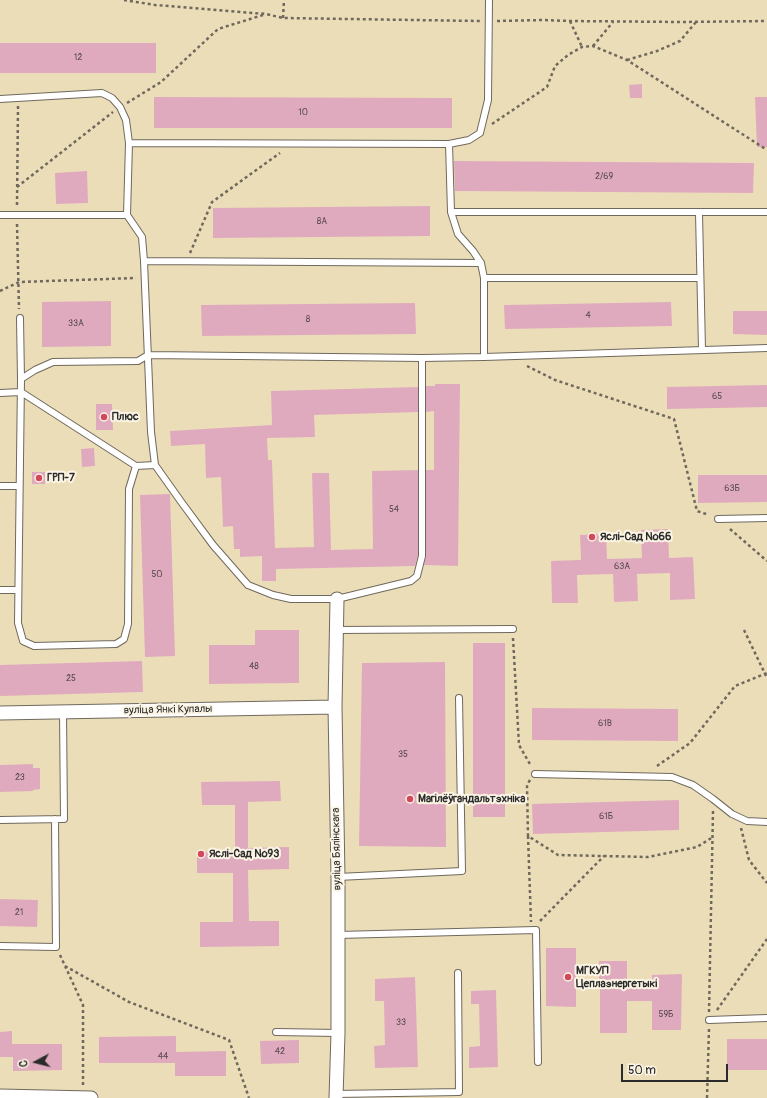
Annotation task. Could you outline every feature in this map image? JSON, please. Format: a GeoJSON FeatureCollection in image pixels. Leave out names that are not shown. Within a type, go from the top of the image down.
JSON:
{"type":"FeatureCollection","features":[{"type":"Feature","properties":{"kind":"street","name":"вуліца Бялінскага"},"geometry":{"type":"LineString","coordinates":[[336,1096],[338,1033],[338,877],[335,707],[337,599]]}},
{"type":"Feature","properties":{"kind":"street","name":"вуліца Янкі Купалы"},"geometry":{"type":"LineString","coordinates":[[0,713],[335,707]]}},
{"type":"Feature","properties":{"kind":"street"},"geometry":{"type":"LineString","coordinates":[[0,1096],[91,1098]]}},
{"type":"Feature","properties":{"kind":"lane"},"geometry":{"type":"LineString","coordinates":[[129,143],[449,144],[469,140],[480,132],[488,100],[489,0]]}},
{"type":"Feature","properties":{"kind":"lane"},"geometry":{"type":"LineString","coordinates":[[0,99],[102,93],[112,98],[120,107],[126,120],[129,143],[128,215],[142,237],[151,432],[155,465],[214,545],[248,585],[273,595],[291,599],[337,599],[411,581],[418,576],[422,556],[422,358]]}},
{"type":"Feature","properties":{"kind":"lane"},"geometry":{"type":"LineString","coordinates":[[449,144],[451,212],[458,234],[481,263],[484,278],[484,358]]}},
{"type":"Feature","properties":{"kind":"lane"},"geometry":{"type":"LineString","coordinates":[[451,212],[767,212]]}},
{"type":"Feature","properties":{"kind":"lane"},"geometry":{"type":"LineString","coordinates":[[699,212],[702,350]]}},
{"type":"Feature","properties":{"kind":"lane"},"geometry":{"type":"LineString","coordinates":[[0,215],[128,215]]}},
{"type":"Feature","properties":{"kind":"lane"},"geometry":{"type":"LineString","coordinates":[[144,261],[481,263]]}},
{"type":"Feature","properties":{"kind":"lane"},"geometry":{"type":"LineString","coordinates":[[484,278],[700,278]]}},
{"type":"Feature","properties":{"kind":"lane"},"geometry":{"type":"LineString","coordinates":[[20,318],[21,392],[18,623],[23,641],[34,646],[116,644],[124,639],[128,624],[129,489],[136,466]]}},
{"type":"Feature","properties":{"kind":"lane"},"geometry":{"type":"LineString","coordinates":[[21,379],[35,370],[53,362],[138,361],[148,355],[484,358],[767,348]]}},
{"type":"Feature","properties":{"kind":"lane"},"geometry":{"type":"LineString","coordinates":[[0,393],[21,392],[136,466],[155,465]]}},
{"type":"Feature","properties":{"kind":"lane"},"geometry":{"type":"LineString","coordinates":[[0,486],[19,486]]}},
{"type":"Feature","properties":{"kind":"lane"},"geometry":{"type":"LineString","coordinates":[[718,518],[767,518]]}},
{"type":"Feature","properties":{"kind":"lane"},"geometry":{"type":"LineString","coordinates":[[0,590],[18,590]]}},
{"type":"Feature","properties":{"kind":"lane"},"geometry":{"type":"LineString","coordinates":[[337,630],[513,629]]}},
{"type":"Feature","properties":{"kind":"lane"},"geometry":{"type":"LineString","coordinates":[[338,877],[462,871],[459,698]]}},
{"type":"Feature","properties":{"kind":"lane"},"geometry":{"type":"LineString","coordinates":[[0,820],[64,819],[63,712]]}},
{"type":"Feature","properties":{"kind":"lane"},"geometry":{"type":"LineString","coordinates":[[535,774],[672,777],[693,785],[732,814],[747,821],[767,822]]}},
{"type":"Feature","properties":{"kind":"lane"},"geometry":{"type":"LineString","coordinates":[[0,946],[56,948],[55,819]]}},
{"type":"Feature","properties":{"kind":"lane"},"geometry":{"type":"LineString","coordinates":[[338,935],[536,930],[538,1062]]}},
{"type":"Feature","properties":{"kind":"lane"},"geometry":{"type":"LineString","coordinates":[[336,1096],[459,1092],[458,973]]}},
{"type":"Feature","properties":{"kind":"lane"},"geometry":{"type":"LineString","coordinates":[[709,1020],[767,1018]]}},
{"type":"Feature","properties":{"kind":"lane"},"geometry":{"type":"LineString","coordinates":[[276,1032],[338,1033]]}},
{"type":"Feature","properties":{"kind":"path"},"geometry":{"type":"LineString","coordinates":[[124,0],[155,6],[266,14],[283,18],[614,22],[767,21]]}},
{"type":"Feature","properties":{"kind":"path"},"geometry":{"type":"LineString","coordinates":[[283,18],[284,0]]}},
{"type":"Feature","properties":{"kind":"path"},"geometry":{"type":"LineString","coordinates":[[17,187],[120,107],[161,82],[218,30],[266,14]]}},
{"type":"Feature","properties":{"kind":"path"},"geometry":{"type":"LineString","coordinates":[[570,21],[582,46]]}},
{"type":"Feature","properties":{"kind":"path"},"geometry":{"type":"LineString","coordinates":[[593,46],[614,22]]}},
{"type":"Feature","properties":{"kind":"path"},"geometry":{"type":"LineString","coordinates":[[627,60],[657,51],[680,41],[696,22]]}},
{"type":"Feature","properties":{"kind":"path"},"geometry":{"type":"LineString","coordinates":[[480,132],[547,87],[555,66],[568,55],[582,46],[593,46],[627,60],[767,150]]}},
{"type":"Feature","properties":{"kind":"path"},"geometry":{"type":"LineString","coordinates":[[186,261],[212,202],[293,144]]}},
{"type":"Feature","properties":{"kind":"path"},"geometry":{"type":"LineString","coordinates":[[0,291],[18,282],[145,278]]}},
{"type":"Feature","properties":{"kind":"path"},"geometry":{"type":"LineString","coordinates":[[507,357],[555,380],[674,419],[697,511],[718,518],[767,562]]}},
{"type":"Feature","properties":{"kind":"path"},"geometry":{"type":"LineString","coordinates":[[513,629],[519,744],[535,774],[527,785],[531,930]]}},
{"type":"Feature","properties":{"kind":"path"},"geometry":{"type":"LineString","coordinates":[[744,630],[766,673],[767,678]]}},
{"type":"Feature","properties":{"kind":"path"},"geometry":{"type":"LineString","coordinates":[[643,776],[690,743],[735,686],[766,673]]}},
{"type":"Feature","properties":{"kind":"path"},"geometry":{"type":"LineString","coordinates":[[707,1098],[713,799]]}},
{"type":"Feature","properties":{"kind":"path"},"geometry":{"type":"LineString","coordinates":[[739,817],[749,860],[767,883]]}},
{"type":"Feature","properties":{"kind":"path"},"geometry":{"type":"LineString","coordinates":[[528,836],[558,854],[648,857],[697,847],[713,837]]}},
{"type":"Feature","properties":{"kind":"path"},"geometry":{"type":"LineString","coordinates":[[531,930],[604,856]]}},
{"type":"Feature","properties":{"kind":"path"},"geometry":{"type":"LineString","coordinates":[[709,1020],[767,939]]}},
{"type":"Feature","properties":{"kind":"path"},"geometry":{"type":"LineString","coordinates":[[56,948],[83,1004],[84,1098]]}},
{"type":"Feature","properties":{"kind":"path"},"geometry":{"type":"LineString","coordinates":[[65,966],[129,1002],[229,1040],[250,1098]]}},
{"type":"Feature","properties":{"kind":"building"},"geometry":{"type":"Polygon","coordinates":[[[0,43],[156,43],[156,73],[0,73],[0,43]]]}},
{"type":"Feature","properties":{"kind":"building"},"geometry":{"type":"Polygon","coordinates":[[[642,84],[642,98],[630,98],[629,85],[642,84]]]}},
{"type":"Feature","properties":{"kind":"building"},"geometry":{"type":"Polygon","coordinates":[[[154,97],[452,98],[452,128],[154,128],[154,97]]]}},
{"type":"Feature","properties":{"kind":"building"},"geometry":{"type":"Polygon","coordinates":[[[755,97],[767,97],[767,147],[757,147],[755,97]]]}},
{"type":"Feature","properties":{"kind":"building"},"geometry":{"type":"Polygon","coordinates":[[[454,161],[754,163],[753,193],[455,191],[454,161]]]}},
{"type":"Feature","properties":{"kind":"building"},"geometry":{"type":"Polygon","coordinates":[[[87,171],[88,203],[56,204],[55,173],[87,171]]]}},
{"type":"Feature","properties":{"kind":"building"},"geometry":{"type":"Polygon","coordinates":[[[430,206],[430,236],[213,238],[213,208],[430,206]]]}},
{"type":"Feature","properties":{"kind":"building"},"geometry":{"type":"Polygon","coordinates":[[[111,301],[111,346],[42,347],[42,302],[111,301]]]}},
{"type":"Feature","properties":{"kind":"building"},"geometry":{"type":"Polygon","coordinates":[[[671,302],[672,326],[505,329],[504,305],[671,302]]]}},
{"type":"Feature","properties":{"kind":"building"},"geometry":{"type":"Polygon","coordinates":[[[415,303],[416,334],[202,336],[201,305],[415,303]]]}},
{"type":"Feature","properties":{"kind":"building"},"geometry":{"type":"Polygon","coordinates":[[[733,311],[767,311],[767,335],[733,334],[733,311]]]}},
{"type":"Feature","properties":{"kind":"building"},"geometry":{"type":"Polygon","coordinates":[[[435,384],[460,384],[458,566],[424,565],[426,556],[426,470],[434,470],[434,411],[426,412],[426,386],[435,386],[435,384]]]}},
{"type":"Feature","properties":{"kind":"building"},"geometry":{"type":"Polygon","coordinates":[[[767,385],[767,407],[667,409],[667,387],[767,385]]]}},
{"type":"Feature","properties":{"kind":"building"},"geometry":{"type":"Polygon","coordinates":[[[418,387],[418,412],[314,415],[315,437],[267,438],[268,460],[272,460],[275,548],[314,547],[312,473],[329,473],[331,550],[373,549],[372,471],[418,470],[418,555],[415,566],[276,569],[276,581],[262,581],[262,556],[240,557],[240,549],[234,549],[233,526],[223,527],[221,477],[206,478],[205,444],[171,446],[170,431],[272,425],[271,391],[418,387]]]}},
{"type":"Feature","properties":{"kind":"building","name":"Плюс"},"geometry":{"type":"Polygon","coordinates":[[[96,404],[112,404],[113,430],[96,430],[96,404]]]}},
{"type":"Feature","properties":{"kind":"building"},"geometry":{"type":"Polygon","coordinates":[[[94,448],[95,466],[82,467],[81,449],[94,448]]]}},
{"type":"Feature","properties":{"kind":"building","name":"ГРП-7"},"geometry":{"type":"Polygon","coordinates":[[[32,472],[45,472],[45,484],[32,484],[32,472]]]}},
{"type":"Feature","properties":{"kind":"building"},"geometry":{"type":"Polygon","coordinates":[[[698,475],[767,475],[767,502],[698,503],[698,475]]]}},
{"type":"Feature","properties":{"kind":"building"},"geometry":{"type":"Polygon","coordinates":[[[170,494],[175,656],[145,657],[140,495],[170,494]]]}},
{"type":"Feature","properties":{"kind":"building"},"geometry":{"type":"Polygon","coordinates":[[[668,529],[669,558],[693,557],[695,599],[670,600],[670,573],[637,574],[638,601],[614,602],[613,574],[577,575],[578,603],[552,603],[551,561],[581,560],[580,535],[606,534],[607,559],[642,558],[641,530],[668,529]]]}},
{"type":"Feature","properties":{"kind":"building"},"geometry":{"type":"Polygon","coordinates":[[[255,630],[299,630],[299,683],[209,684],[209,645],[255,645],[255,630]]]}},
{"type":"Feature","properties":{"kind":"building"},"geometry":{"type":"Polygon","coordinates":[[[473,643],[505,643],[505,817],[473,817],[473,643]]]}},
{"type":"Feature","properties":{"kind":"building"},"geometry":{"type":"Polygon","coordinates":[[[142,661],[143,692],[0,696],[0,665],[142,661]]]}},
{"type":"Feature","properties":{"kind":"building"},"geometry":{"type":"Polygon","coordinates":[[[445,662],[446,847],[359,846],[362,663],[445,662]]]}},
{"type":"Feature","properties":{"kind":"building"},"geometry":{"type":"Polygon","coordinates":[[[532,708],[678,709],[678,741],[532,740],[532,708]]]}},
{"type":"Feature","properties":{"kind":"building"},"geometry":{"type":"Polygon","coordinates":[[[33,764],[33,768],[40,768],[40,789],[33,791],[0,792],[0,765],[33,764]]]}},
{"type":"Feature","properties":{"kind":"building"},"geometry":{"type":"Polygon","coordinates":[[[280,781],[281,801],[248,802],[248,848],[289,847],[289,869],[248,870],[249,921],[279,921],[279,946],[200,947],[200,922],[233,922],[233,873],[197,873],[197,852],[235,851],[235,805],[202,805],[201,782],[280,781]]]}},
{"type":"Feature","properties":{"kind":"building"},"geometry":{"type":"Polygon","coordinates":[[[679,800],[679,830],[533,834],[532,804],[679,800]]]}},
{"type":"Feature","properties":{"kind":"building"},"geometry":{"type":"Polygon","coordinates":[[[0,899],[38,900],[37,927],[0,926],[0,899]]]}},
{"type":"Feature","properties":{"kind":"building"},"geometry":{"type":"Polygon","coordinates":[[[546,948],[576,948],[576,1007],[546,1006],[546,948]]]}},
{"type":"Feature","properties":{"kind":"building"},"geometry":{"type":"Polygon","coordinates":[[[599,961],[627,961],[627,988],[652,988],[652,975],[682,974],[681,1030],[652,1030],[652,1001],[627,1001],[627,1033],[600,1033],[599,961]]]}},
{"type":"Feature","properties":{"kind":"building"},"geometry":{"type":"Polygon","coordinates":[[[415,977],[418,1067],[375,1068],[374,1046],[385,1045],[384,1001],[375,1001],[375,979],[415,977]]]}},
{"type":"Feature","properties":{"kind":"building"},"geometry":{"type":"Polygon","coordinates":[[[496,990],[498,1067],[469,1068],[469,1047],[480,1046],[479,1004],[471,1004],[471,991],[496,990]]]}},
{"type":"Feature","properties":{"kind":"building"},"geometry":{"type":"Polygon","coordinates":[[[12,1031],[12,1044],[62,1044],[62,1070],[13,1071],[13,1057],[0,1057],[0,1032],[12,1031]]]}},
{"type":"Feature","properties":{"kind":"building"},"geometry":{"type":"Polygon","coordinates":[[[176,1036],[176,1052],[226,1051],[226,1076],[175,1076],[175,1063],[99,1063],[99,1037],[176,1036]]]}},
{"type":"Feature","properties":{"kind":"building"},"geometry":{"type":"Polygon","coordinates":[[[727,1039],[767,1039],[767,1070],[727,1070],[727,1039]]]}},
{"type":"Feature","properties":{"kind":"building"},"geometry":{"type":"Polygon","coordinates":[[[299,1040],[299,1063],[261,1064],[260,1041],[299,1040]]]}},
{"type":"Feature","properties":{"kind":"place","name":"Плюс"},"geometry":{"type":"Point","coordinates":[104,417]}},
{"type":"Feature","properties":{"kind":"place","name":"ГРП-7"},"geometry":{"type":"Point","coordinates":[39,478]}},
{"type":"Feature","properties":{"kind":"place","name":"Яслі-Сад №66"},"geometry":{"type":"Point","coordinates":[592,537]}},
{"type":"Feature","properties":{"kind":"place","name":"Магілёўгандальтэхніка"},"geometry":{"type":"Point","coordinates":[410,799]}},
{"type":"Feature","properties":{"kind":"place","name":"Яслі-Сад №93"},"geometry":{"type":"Point","coordinates":[201,854]}},
{"type":"Feature","properties":{"kind":"place","name":"МГКУП Цеплаэнергетыкі"},"geometry":{"type":"Point","coordinates":[568,977]}}]}
